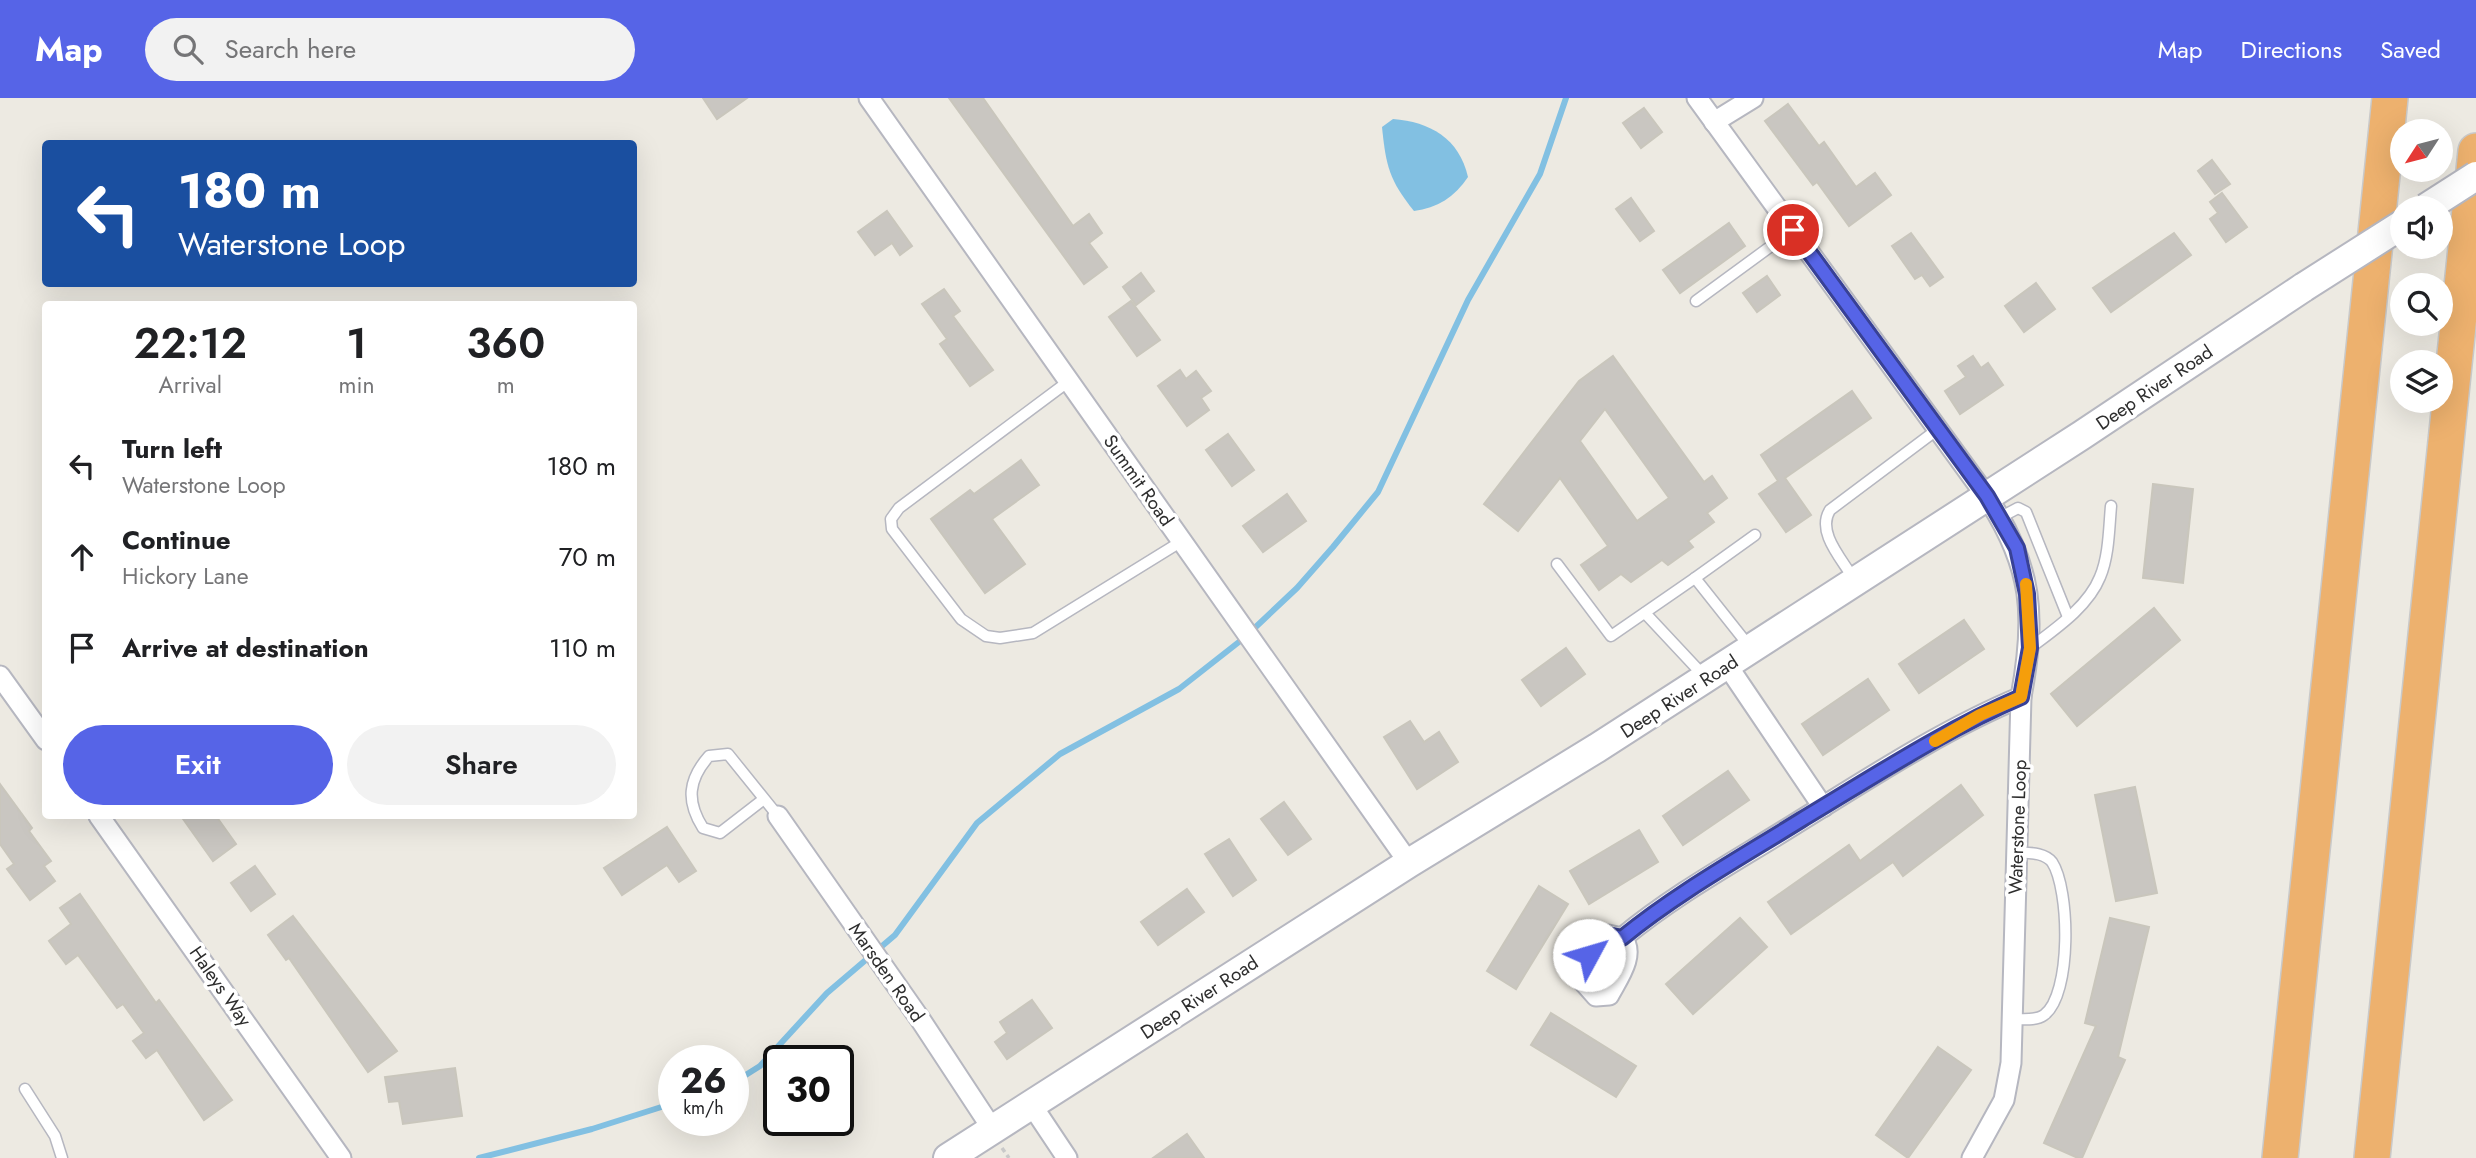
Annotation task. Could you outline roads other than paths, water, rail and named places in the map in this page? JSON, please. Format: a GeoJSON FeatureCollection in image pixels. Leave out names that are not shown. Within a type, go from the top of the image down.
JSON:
{"type":"FeatureCollection","features":[{"type":"Feature","properties":{"kind":"highway"},"geometry":{"type":"LineString","coordinates":[[2280,1158],[2390,98]]}},
{"type":"Feature","properties":{"kind":"highway"},"geometry":{"type":"LineString","coordinates":[[2372,1158],[2476,152]]}},
{"type":"Feature","properties":{"kind":"street","name":"Summit Road"},"geometry":{"type":"LineString","coordinates":[[869,98],[1409,863]]}},
{"type":"Feature","properties":{"kind":"street","name":"Waterstone Loop"},"geometry":{"type":"LineString","coordinates":[[1697,98],[1938,429],[1999,498],[2024,572],[2030,648],[2021,697],[2011,1063],[2004,1100],[1972,1158]]}},
{"type":"Feature","properties":{"kind":"street"},"geometry":{"type":"LineString","coordinates":[[1714,122],[1753,98]]}},
{"type":"Feature","properties":{"kind":"street"},"geometry":{"type":"LineString","coordinates":[[2445,196],[2476,176]]}},
{"type":"Feature","properties":{"kind":"street","name":"Deep River Road"},"geometry":{"type":"LineString","coordinates":[[948,1158],[997,1139],[1031,1104],[1856,582],[1999,498],[2304,287],[2390,231]]}},
{"type":"Feature","properties":{"kind":"street"},"geometry":{"type":"LineString","coordinates":[[1716,672],[1822,807]]}},
{"type":"Feature","properties":{"kind":"street"},"geometry":{"type":"LineString","coordinates":[[0,676],[42,734]]}},
{"type":"Feature","properties":{"kind":"street"},"geometry":{"type":"LineString","coordinates":[[1622,938],[1656,910],[1822,807],[1980,715],[2021,697]]}},
{"type":"Feature","properties":{"kind":"street","name":"Marsden Road"},"geometry":{"type":"LineString","coordinates":[[778,816],[913,1009],[997,1139]]}},
{"type":"Feature","properties":{"kind":"street","name":"Haleys Way"},"geometry":{"type":"LineString","coordinates":[[101,819],[341,1158]]}},
{"type":"Feature","properties":{"kind":"street"},"geometry":{"type":"LineString","coordinates":[[1031,1104],[1067,1158]]}},
{"type":"Feature","properties":{"kind":"lane"},"geometry":{"type":"LineString","coordinates":[[1696,301],[1793,230]]}},
{"type":"Feature","properties":{"kind":"lane"},"geometry":{"type":"LineString","coordinates":[[1069,381],[899,508],[891,519],[892,529],[961,619],[986,636],[1000,638],[1033,633],[1182,541]]}},
{"type":"Feature","properties":{"kind":"lane"},"geometry":{"type":"LineString","coordinates":[[1856,582],[1828,536],[1826,516],[1830,510],[1938,429]]}},
{"type":"Feature","properties":{"kind":"lane"},"geometry":{"type":"LineString","coordinates":[[1999,498],[2026,512]]}},
{"type":"Feature","properties":{"kind":"lane"},"geometry":{"type":"LineString","coordinates":[[1999,498],[2026,512],[2068,617]]}},
{"type":"Feature","properties":{"kind":"lane"},"geometry":{"type":"LineString","coordinates":[[2030,648],[2091,594],[2101,576],[2111,506]]}},
{"type":"Feature","properties":{"kind":"lane"},"geometry":{"type":"LineString","coordinates":[[1558,564],[1611,636],[1755,535]]}},
{"type":"Feature","properties":{"kind":"lane"},"geometry":{"type":"LineString","coordinates":[[1695,578],[1751,649]]}},
{"type":"Feature","properties":{"kind":"lane"},"geometry":{"type":"LineString","coordinates":[[1645,613],[1716,672]]}},
{"type":"Feature","properties":{"kind":"lane"},"geometry":{"type":"LineString","coordinates":[[764,799],[720,833],[703,828],[695,815],[692,791],[695,773],[709,756],[727,754],[778,816]]}},
{"type":"Feature","properties":{"kind":"lane"},"geometry":{"type":"LineString","coordinates":[[2012,1019],[2032,1019],[2049,1010],[2060,982],[2066,946],[2060,883],[2052,862],[2043,856],[2016,852]]}},
{"type":"Feature","properties":{"kind":"lane"},"geometry":{"type":"LineString","coordinates":[[25,1089],[55,1136],[62,1158]]}},
{"type":"Feature","properties":{"kind":"water"},"geometry":{"type":"Polygon","coordinates":[[[1393,119],[1431,128],[1450,142],[1458,152],[1468,177],[1445,200],[1414,211],[1399,190],[1387,163],[1382,127],[1393,119]]]}},
{"type":"Feature","properties":{"kind":"waterway"},"geometry":{"type":"LineString","coordinates":[[749,1073],[760,1066],[827,993],[895,935],[977,823],[1060,754],[1179,689],[1244,638],[1297,588],[1333,547],[1378,492],[1468,300],[1540,174],[1566,98]]}},
{"type":"Feature","properties":{"kind":"waterway"},"geometry":{"type":"LineString","coordinates":[[479,1158],[592,1129],[658,1108]]}}]}
